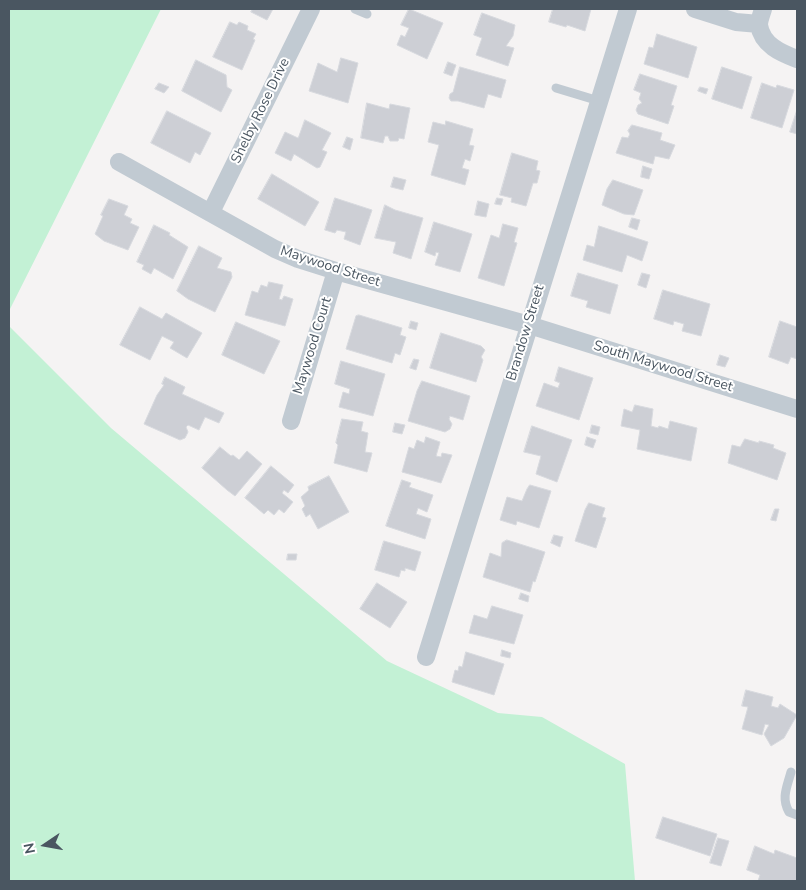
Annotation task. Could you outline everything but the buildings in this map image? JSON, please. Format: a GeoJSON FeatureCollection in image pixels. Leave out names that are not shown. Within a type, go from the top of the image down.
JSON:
{"type":"FeatureCollection","features":[{"type":"Feature","properties":{"kind":"street","name":"Shelby Rose Drive"},"geometry":{"type":"LineString","coordinates":[[211,212],[311,9]]}},
{"type":"Feature","properties":{"kind":"street","name":"Brandow Street"},"geometry":{"type":"LineString","coordinates":[[426,657],[628,9]]}},
{"type":"Feature","properties":{"kind":"street"},"geometry":{"type":"LineString","coordinates":[[695,9],[736,22],[761,16],[766,41],[777,51],[797,59]]}},
{"type":"Feature","properties":{"kind":"street","name":"Maywood Street"},"geometry":{"type":"LineString","coordinates":[[119,162],[275,249],[298,259],[336,272],[528,325]]}},
{"type":"Feature","properties":{"kind":"street","name":"Maywood Court"},"geometry":{"type":"LineString","coordinates":[[291,421],[336,272]]}},
{"type":"Feature","properties":{"kind":"street","name":"South Maywood Street"},"geometry":{"type":"LineString","coordinates":[[528,325],[797,409]]}},
{"type":"Feature","properties":{"kind":"lane"},"geometry":{"type":"LineString","coordinates":[[355,9],[367,14]]}},
{"type":"Feature","properties":{"kind":"lane"},"geometry":{"type":"LineString","coordinates":[[556,88],[599,101]]}},
{"type":"Feature","properties":{"kind":"lane"},"geometry":{"type":"LineString","coordinates":[[791,772],[784,804],[789,812],[797,815]]}},
{"type":"Feature","properties":{"kind":"green space"},"geometry":{"type":"Polygon","coordinates":[[[9,9],[161,9],[9,311],[9,9]]]}},
{"type":"Feature","properties":{"kind":"green space"},"geometry":{"type":"Polygon","coordinates":[[[9,326],[111,428],[387,661],[498,713],[542,717],[625,764],[635,881],[9,881],[9,326]]]}}]}
